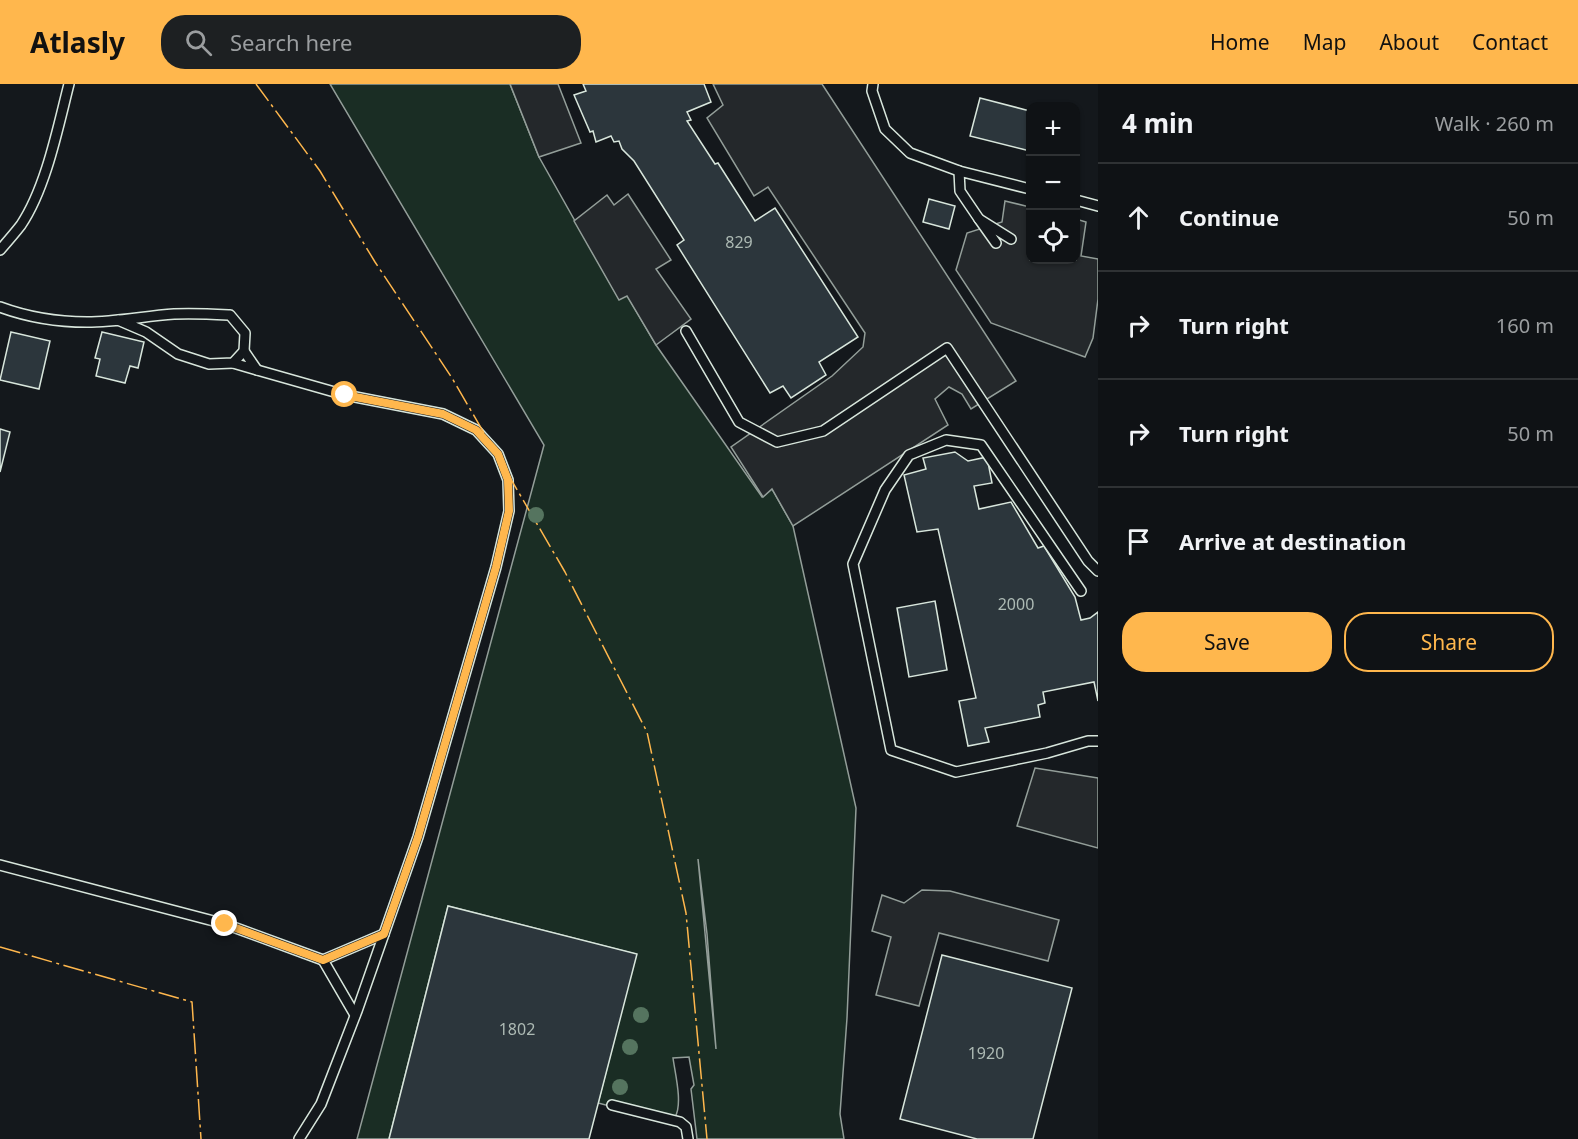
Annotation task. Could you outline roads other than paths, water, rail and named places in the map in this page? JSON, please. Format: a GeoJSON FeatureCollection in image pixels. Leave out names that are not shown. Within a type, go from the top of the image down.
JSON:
{"type":"FeatureCollection","features":[{"type":"Feature","properties":{"kind":"lane"},"geometry":{"type":"LineString","coordinates":[[0,250],[21,224],[33,202],[50,155],[69,84]]}},
{"type":"Feature","properties":{"kind":"lane"},"geometry":{"type":"LineString","coordinates":[[873,84],[872,91],[885,129],[910,153],[959,171],[1026,188]]}},
{"type":"Feature","properties":{"kind":"lane"},"geometry":{"type":"LineString","coordinates":[[959,171],[960,191],[996,243]]}},
{"type":"Feature","properties":{"kind":"lane"},"geometry":{"type":"LineString","coordinates":[[1080,201],[1098,206]]}},
{"type":"Feature","properties":{"kind":"lane"},"geometry":{"type":"LineString","coordinates":[[979,219],[1011,239]]}},
{"type":"Feature","properties":{"kind":"lane"},"geometry":{"type":"LineString","coordinates":[[0,307],[17,313],[50,319],[87,322],[200,313],[230,315],[245,333],[244,351],[257,370]]}},
{"type":"Feature","properties":{"kind":"lane"},"geometry":{"type":"LineString","coordinates":[[118,320],[146,332],[178,354],[209,364],[233,363],[345,395],[443,414],[476,430],[498,454],[508,480],[509,511],[496,567],[418,837],[355,1016],[321,1104],[299,1139]]}},
{"type":"Feature","properties":{"kind":"lane"},"geometry":{"type":"LineString","coordinates":[[686,331],[739,422],[777,442],[823,431],[947,348],[1088,561],[1098,571]]}},
{"type":"Feature","properties":{"kind":"lane"},"geometry":{"type":"LineString","coordinates":[[233,363],[244,351]]}},
{"type":"Feature","properties":{"kind":"lane"},"geometry":{"type":"LineString","coordinates":[[1081,591],[981,445],[945,440],[909,455],[885,490],[853,564],[891,750],[956,772],[1047,753],[1088,741],[1098,741]]}},
{"type":"Feature","properties":{"kind":"lane"},"geometry":{"type":"LineString","coordinates":[[0,865],[225,924],[323,960],[355,1016]]}},
{"type":"Feature","properties":{"kind":"lane"},"geometry":{"type":"LineString","coordinates":[[323,960],[384,934]]}},
{"type":"Feature","properties":{"kind":"lane"},"geometry":{"type":"LineString","coordinates":[[612,1105],[680,1122],[686,1127],[688,1139]]}}]}
